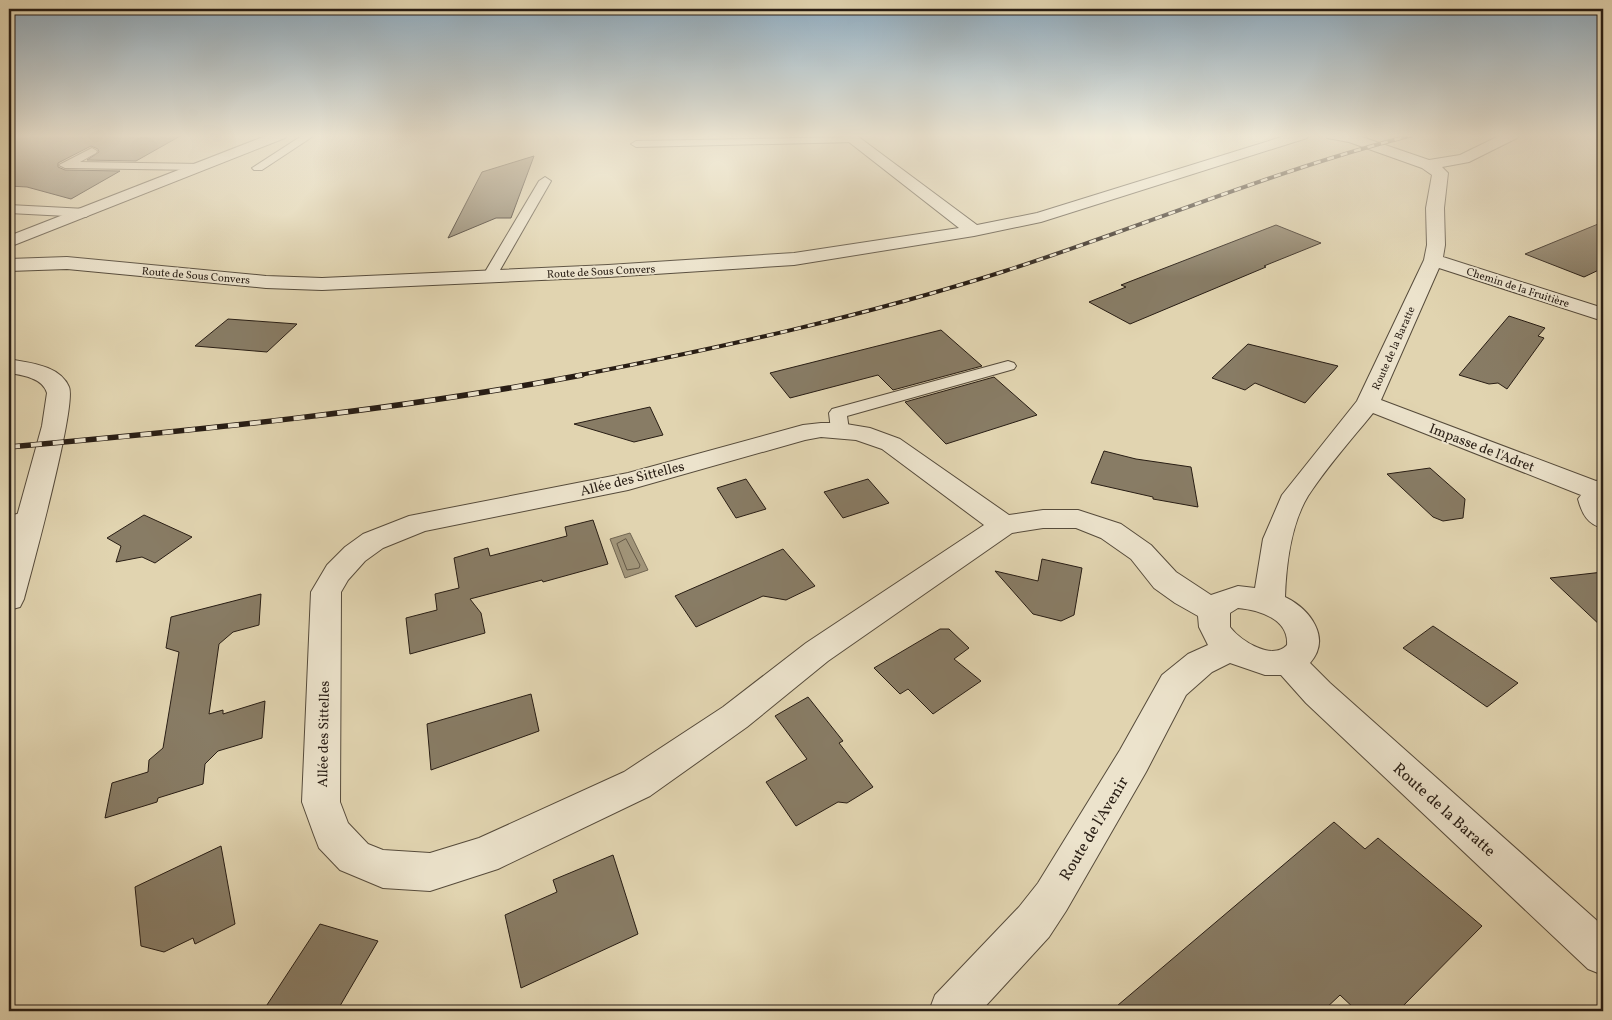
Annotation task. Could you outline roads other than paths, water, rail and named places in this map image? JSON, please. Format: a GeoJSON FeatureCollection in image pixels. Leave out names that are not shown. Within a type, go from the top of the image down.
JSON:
{"type":"FeatureCollection","features":[{"type":"Feature","properties":{"kind":"street"},"geometry":{"type":"LineString","coordinates":[[9,244],[162,183]]}},
{"type":"Feature","properties":{"kind":"street"},"geometry":{"type":"LineString","coordinates":[[910,183],[974,231]]}},
{"type":"Feature","properties":{"kind":"street","name":"Route de Sous Convers"},"geometry":{"type":"LineString","coordinates":[[9,265],[67,263],[295,284],[350,284],[770,262],[842,253],[974,231],[1041,217],[1150,183]]}},
{"type":"Feature","properties":{"kind":"street","name":"Route de la Baratte"},"geometry":{"type":"LineString","coordinates":[[1270,603],[1271,574],[1277,539],[1295,495],[1368,404],[1433,260],[1436,245],[1435,208],[1439,183]]}},
{"type":"Feature","properties":{"kind":"street","name":"Route de Sous Convers"},"geometry":{"type":"LineString","coordinates":[[9,244],[67,263]]}},
{"type":"Feature","properties":{"kind":"street","name":"Chemin de la Fruitière"},"geometry":{"type":"LineString","coordinates":[[1433,260],[1603,315]]}},
{"type":"Feature","properties":{"kind":"street"},"geometry":{"type":"LineString","coordinates":[[9,366],[39,372],[57,386],[59,393],[54,426],[19,521],[9,599]]}},
{"type":"Feature","properties":{"kind":"street","name":"Impasse de l'Adret"},"geometry":{"type":"LineString","coordinates":[[1368,404],[1600,490],[1592,500],[1595,510],[1603,519]]}},
{"type":"Feature","properties":{"kind":"street","name":"Allée des Sittelles"},"geometry":{"type":"LineString","coordinates":[[1004,525],[891,444],[861,433],[840,430],[803,433],[628,481],[419,523],[373,541],[354,554],[337,573],[326,592],[321,802],[333,834],[354,857],[383,868],[430,872],[484,856],[638,784],[735,718],[817,652],[1004,525],[1043,519],[1078,519],[1111,531],[1141,552],[1165,580],[1186,595],[1214,610]]}},
{"type":"Feature","properties":{"kind":"street"},"geometry":{"type":"LineString","coordinates":[[1238,597],[1254,598],[1270,603],[1286,612],[1297,623],[1304,636],[1304,648],[1297,658],[1284,663],[1267,663],[1247,658],[1231,648],[1219,636],[1213,623],[1214,610],[1223,601],[1238,597]]}},
{"type":"Feature","properties":{"kind":"street","name":"Route de l'Avenir"},"geometry":{"type":"LineString","coordinates":[[951,1011],[1034,922],[1052,897],[1134,761],[1160,708],[1174,685],[1200,663],[1231,648]]}},
{"type":"Feature","properties":{"kind":"street","name":"Route de la Baratte"},"geometry":{"type":"LineString","coordinates":[[1288,661],[1318,693],[1603,954]]}},
{"type":"Feature","properties":{"kind":"lane"},"geometry":{"type":"LineString","coordinates":[[489,277],[543,183]]}},
{"type":"Feature","properties":{"kind":"lane"},"geometry":{"type":"LineString","coordinates":[[9,209],[86,213]]}},
{"type":"Feature","properties":{"kind":"lane"},"geometry":{"type":"LineString","coordinates":[[840,430],[838,413],[1008,366]]}},
{"type":"Feature","properties":{"kind":"water"},"geometry":{"type":"Polygon","coordinates":[[[630,533],[648,570],[625,578],[610,539],[630,533]]]}},
{"type":"Feature","properties":{"kind":"railway"},"geometry":{"type":"LineString","coordinates":[[575,376],[792,330],[952,287],[1056,254],[1257,183]]}},
{"type":"Feature","properties":{"kind":"railway"},"geometry":{"type":"LineString","coordinates":[[9,447],[153,434],[368,409],[511,388],[582,375]]}}]}
